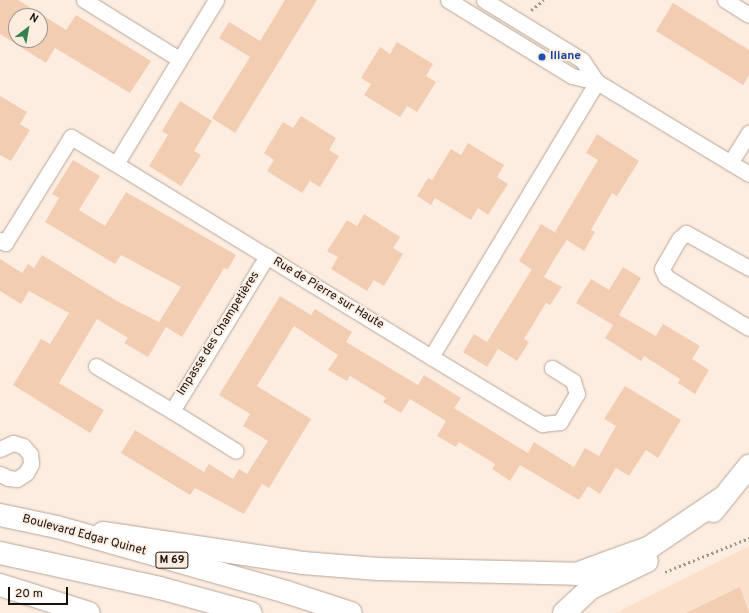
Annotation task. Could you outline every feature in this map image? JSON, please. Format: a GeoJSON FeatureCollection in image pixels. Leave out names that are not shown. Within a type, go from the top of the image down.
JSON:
{"type":"FeatureCollection","features":[{"type":"Feature","properties":{"kind":"main road"},"geometry":{"type":"LineString","coordinates":[[564,613],[591,588],[660,555],[702,528],[721,499],[749,466]]}},
{"type":"Feature","properties":{"kind":"main road"},"geometry":{"type":"LineString","coordinates":[[57,527],[181,543],[303,563],[378,569],[576,574],[650,547],[721,499]]}},
{"type":"Feature","properties":{"kind":"main road","name":"Boulevard Edgar Quinet"},"geometry":{"type":"LineString","coordinates":[[0,515],[57,527],[286,592],[351,613]]}},
{"type":"Feature","properties":{"kind":"main road","name":"M 69"},"geometry":{"type":"LineString","coordinates":[[0,553],[160,588],[251,613]]}},
{"type":"Feature","properties":{"kind":"main road"},"geometry":{"type":"LineString","coordinates":[[0,585],[89,613]]}},
{"type":"Feature","properties":{"kind":"street"},"geometry":{"type":"LineString","coordinates":[[84,0],[179,59]]}},
{"type":"Feature","properties":{"kind":"street"},"geometry":{"type":"LineString","coordinates":[[116,164],[216,0]]}},
{"type":"Feature","properties":{"kind":"street"},"geometry":{"type":"LineString","coordinates":[[448,0],[572,76],[597,82],[749,174]]}},
{"type":"Feature","properties":{"kind":"street"},"geometry":{"type":"LineString","coordinates":[[484,0],[582,60],[597,82]]}},
{"type":"Feature","properties":{"kind":"street"},"geometry":{"type":"LineString","coordinates":[[724,0],[749,15]]}},
{"type":"Feature","properties":{"kind":"street"},"geometry":{"type":"LineString","coordinates":[[431,357],[597,82]]}},
{"type":"Feature","properties":{"kind":"street"},"geometry":{"type":"LineString","coordinates":[[730,163],[749,132]]}},
{"type":"Feature","properties":{"kind":"street","name":"Rue de Pierre sur Haute"},"geometry":{"type":"LineString","coordinates":[[0,240],[5,243],[71,137],[542,424],[560,422],[577,394],[573,381],[552,368]]}},
{"type":"Feature","properties":{"kind":"street"},"geometry":{"type":"LineString","coordinates":[[749,268],[686,233],[679,239],[662,269],[666,278],[749,328]]}},
{"type":"Feature","properties":{"kind":"street","name":"Impasse des Champetières"},"geometry":{"type":"LineString","coordinates":[[172,411],[267,256]]}},
{"type":"Feature","properties":{"kind":"street"},"geometry":{"type":"LineString","coordinates":[[96,366],[236,451]]}},
{"type":"Feature","properties":{"kind":"street"},"geometry":{"type":"LineString","coordinates":[[0,449],[13,442],[23,446],[30,454],[31,464],[26,473],[17,478],[8,478],[0,474]]}},
{"type":"Feature","properties":{"kind":"path"},"geometry":{"type":"LineString","coordinates":[[664,573],[749,538]]}},
{"type":"Feature","properties":{"kind":"shaded area"},"geometry":{"type":"Polygon","coordinates":[[[749,546],[749,613],[615,613],[749,546]]]}},
{"type":"Feature","properties":{"kind":"building"},"geometry":{"type":"Polygon","coordinates":[[[0,0],[18,0],[31,8],[8,8],[8,39],[0,34],[0,0]]]}},
{"type":"Feature","properties":{"kind":"building"},"geometry":{"type":"Polygon","coordinates":[[[285,0],[317,0],[235,133],[212,118],[250,57],[219,38],[229,22],[260,41],[285,0]]]}},
{"type":"Feature","properties":{"kind":"building"},"geometry":{"type":"Polygon","coordinates":[[[673,3],[749,50],[749,75],[743,85],[656,31],[673,3]]]}},
{"type":"Feature","properties":{"kind":"building"},"geometry":{"type":"Polygon","coordinates":[[[76,15],[151,61],[130,93],[55,48],[46,63],[22,48],[48,48],[48,19],[66,30],[76,15]]]}},
{"type":"Feature","properties":{"kind":"building"},"geometry":{"type":"Polygon","coordinates":[[[397,42],[433,64],[426,76],[436,82],[417,112],[407,106],[400,117],[364,95],[371,84],[361,78],[380,47],[390,54],[397,42]]]}},
{"type":"Feature","properties":{"kind":"building"},"geometry":{"type":"Polygon","coordinates":[[[0,96],[27,112],[20,124],[30,130],[11,161],[0,155],[0,96]]]}},
{"type":"Feature","properties":{"kind":"building"},"geometry":{"type":"Polygon","coordinates":[[[180,101],[212,121],[194,151],[201,155],[181,186],[149,166],[168,135],[162,131],[180,101]]]}},
{"type":"Feature","properties":{"kind":"building"},"geometry":{"type":"Polygon","coordinates":[[[301,116],[336,138],[329,150],[339,156],[320,187],[310,181],[302,193],[267,171],[274,160],[264,153],[283,122],[293,128],[301,116]]]}},
{"type":"Feature","properties":{"kind":"building"},"geometry":{"type":"Polygon","coordinates":[[[597,134],[639,161],[617,196],[612,193],[591,230],[595,232],[584,251],[567,240],[555,258],[544,277],[562,287],[550,305],[546,303],[524,339],[529,342],[517,361],[487,342],[532,269],[519,261],[541,224],[566,239],[555,232],[598,160],[586,153],[597,134]]]}},
{"type":"Feature","properties":{"kind":"building"},"geometry":{"type":"Polygon","coordinates":[[[468,143],[504,165],[497,177],[508,184],[488,215],[478,208],[471,220],[435,198],[431,205],[417,196],[428,178],[432,180],[451,149],[461,155],[468,143]]]}},
{"type":"Feature","properties":{"kind":"building"},"geometry":{"type":"Polygon","coordinates":[[[73,160],[100,176],[79,210],[105,226],[126,192],[236,255],[228,269],[224,268],[182,337],[166,327],[148,357],[124,343],[128,338],[97,319],[59,383],[104,410],[90,433],[13,385],[41,339],[50,344],[69,313],[29,291],[21,304],[0,291],[0,259],[22,273],[28,264],[34,268],[42,255],[117,301],[159,322],[181,287],[121,255],[115,264],[45,222],[59,198],[52,194],[73,160]]]}},
{"type":"Feature","properties":{"kind":"building"},"geometry":{"type":"Polygon","coordinates":[[[364,214],[400,237],[393,248],[403,254],[384,286],[374,280],[367,291],[331,269],[338,257],[327,251],[347,220],[357,226],[364,214]]]}},
{"type":"Feature","properties":{"kind":"building"},"geometry":{"type":"Polygon","coordinates":[[[623,267],[641,278],[619,315],[656,336],[663,324],[700,346],[692,359],[709,370],[695,394],[678,383],[680,379],[644,356],[641,361],[605,338],[613,325],[576,303],[591,279],[609,290],[623,267]]]}},
{"type":"Feature","properties":{"kind":"building"},"geometry":{"type":"Polygon","coordinates":[[[280,296],[311,315],[315,309],[352,332],[346,342],[418,385],[424,375],[461,398],[454,408],[528,453],[534,442],[574,467],[585,448],[599,456],[616,426],[604,419],[625,386],[681,420],[658,458],[646,450],[629,476],[616,468],[600,494],[588,486],[579,500],[520,465],[510,481],[492,469],[495,464],[459,442],[456,447],[437,436],[446,421],[410,399],[401,413],[383,402],[386,398],[350,376],[347,381],[328,370],[338,355],[294,326],[257,386],[311,419],[269,488],[262,484],[244,514],[195,488],[190,495],[121,453],[135,430],[204,472],[209,464],[233,479],[239,469],[247,474],[268,441],[243,426],[250,414],[219,395],[280,296]]]}},
{"type":"Feature","properties":{"kind":"building"},"geometry":{"type":"Polygon","coordinates":[[[474,334],[498,349],[487,367],[463,352],[474,334]]]}},
{"type":"Feature","properties":{"kind":"building"},"geometry":{"type":"Polygon","coordinates":[[[740,587],[749,613],[686,613],[740,587]]]}},
{"type":"Feature","properties":{"kind":"place","name":"Iliane"},"geometry":{"type":"Point","coordinates":[542,57]}}]}
